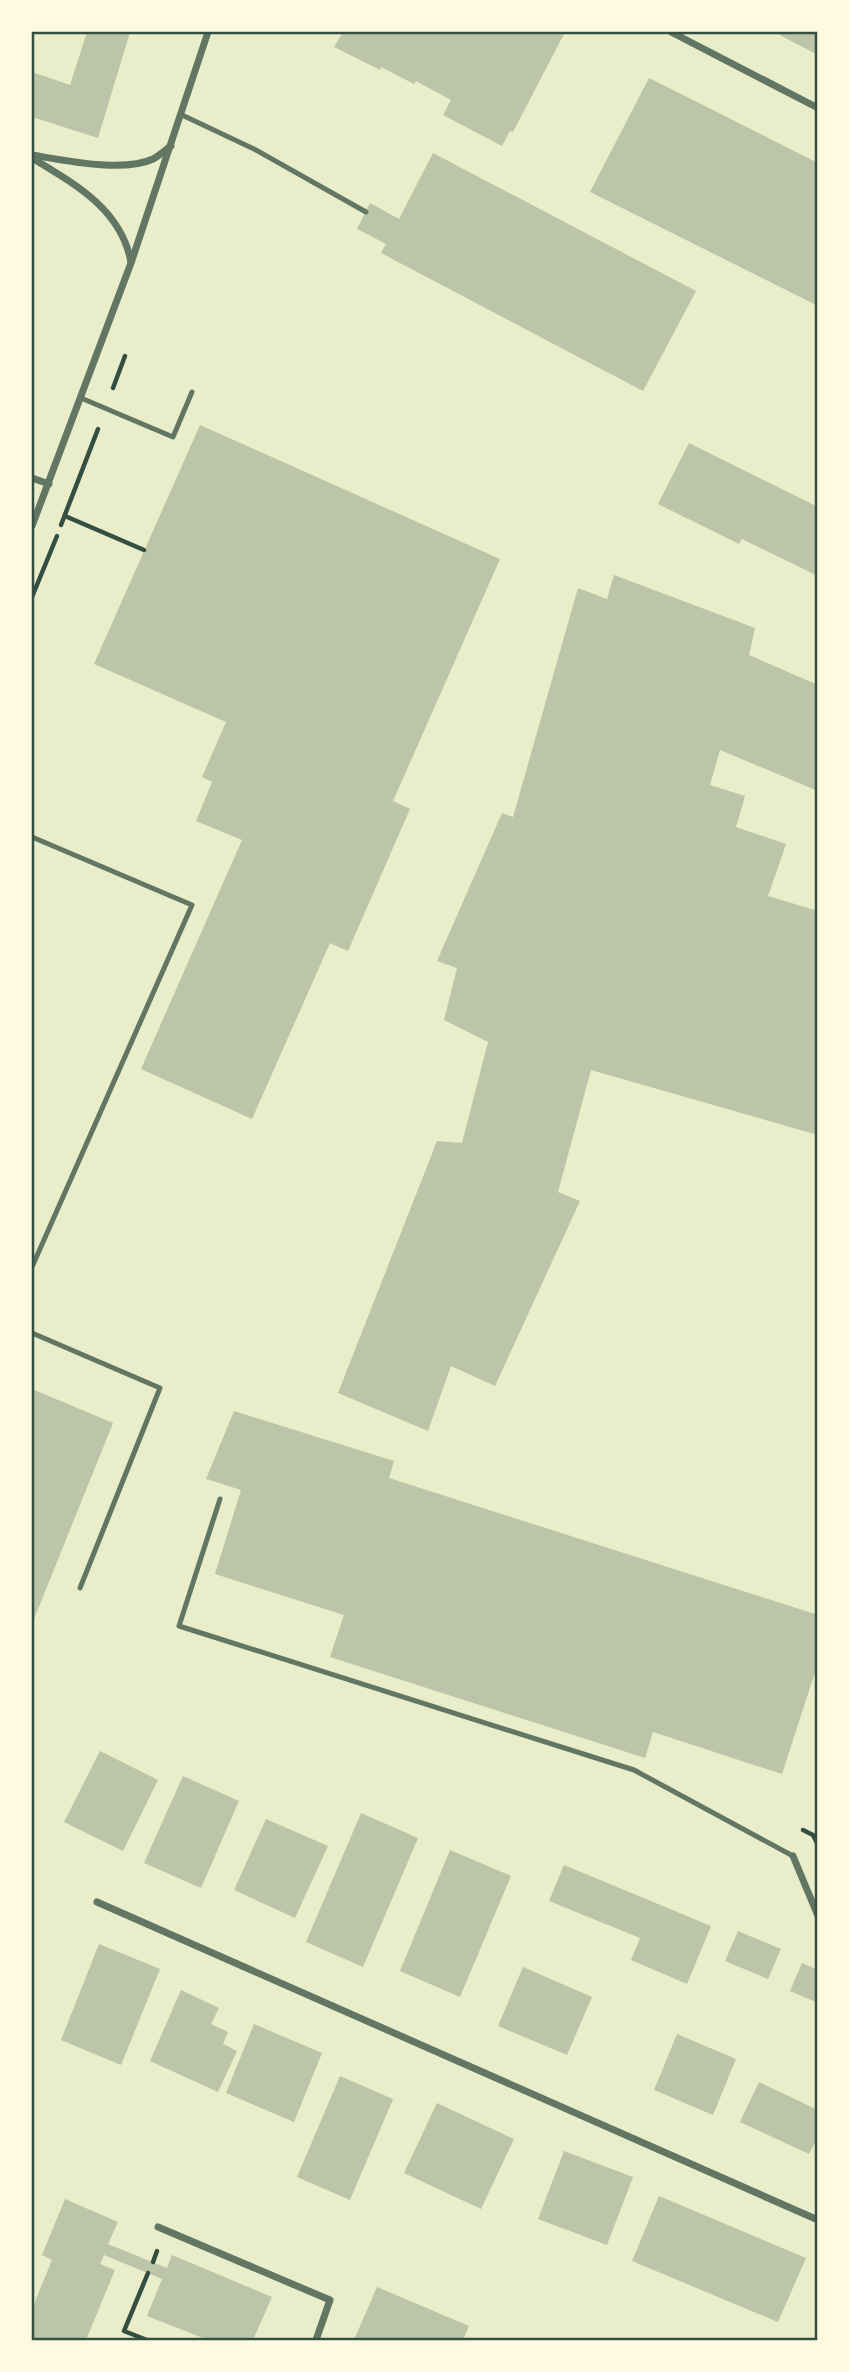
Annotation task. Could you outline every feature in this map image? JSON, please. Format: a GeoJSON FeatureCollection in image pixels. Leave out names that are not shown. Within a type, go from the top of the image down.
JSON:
{"type":"FeatureCollection","features":[{"type":"Feature","properties":{"kind":"street"},"geometry":{"type":"LineString","coordinates":[[32,526],[131,263],[208,32]]}},
{"type":"Feature","properties":{"kind":"street"},"geometry":{"type":"LineString","coordinates":[[671,32],[817,108]]}},
{"type":"Feature","properties":{"kind":"street"},"geometry":{"type":"LineString","coordinates":[[32,156],[77,162],[134,164],[152,160],[171,146]]}},
{"type":"Feature","properties":{"kind":"street"},"geometry":{"type":"LineString","coordinates":[[32,156],[109,214],[127,239],[131,263]]}},
{"type":"Feature","properties":{"kind":"street"},"geometry":{"type":"LineString","coordinates":[[32,478],[49,484]]}},
{"type":"Feature","properties":{"kind":"street"},"geometry":{"type":"LineString","coordinates":[[793,1856],[817,1916]]}},
{"type":"Feature","properties":{"kind":"street"},"geometry":{"type":"LineString","coordinates":[[97,1902],[817,2220]]}},
{"type":"Feature","properties":{"kind":"street"},"geometry":{"type":"LineString","coordinates":[[158,2227],[330,2300],[316,2340]]}},
{"type":"Feature","properties":{"kind":"lane"},"geometry":{"type":"LineString","coordinates":[[182,115],[254,149],[366,212]]}},
{"type":"Feature","properties":{"kind":"lane"},"geometry":{"type":"LineString","coordinates":[[81,398],[173,437],[192,392]]}},
{"type":"Feature","properties":{"kind":"lane"},"geometry":{"type":"LineString","coordinates":[[32,837],[192,905],[32,1267]]}},
{"type":"Feature","properties":{"kind":"lane"},"geometry":{"type":"LineString","coordinates":[[32,1333],[160,1388],[80,1588]]}},
{"type":"Feature","properties":{"kind":"lane"},"geometry":{"type":"LineString","coordinates":[[220,1499],[179,1626],[634,1770],[793,1856]]}},
{"type":"Feature","properties":{"kind":"path"},"geometry":{"type":"LineString","coordinates":[[65,516],[144,550]]}},
{"type":"Feature","properties":{"kind":"path"},"geometry":{"type":"LineString","coordinates":[[803,1830],[813,1835],[817,1845]]}},
{"type":"Feature","properties":{"kind":"path"},"geometry":{"type":"LineString","coordinates":[[147,2340],[124,2331],[148,2273]]}},
{"type":"Feature","properties":{"kind":"building"},"geometry":{"type":"Polygon","coordinates":[[[87,32],[130,32],[98,138],[32,117],[32,72],[70,85],[87,32]]]}},
{"type":"Feature","properties":{"kind":"building"},"geometry":{"type":"Polygon","coordinates":[[[343,32],[564,34],[513,132],[510,131],[502,146],[443,115],[451,100],[416,81],[414,84],[381,67],[380,70],[334,47],[343,32]]]}},
{"type":"Feature","properties":{"kind":"building"},"geometry":{"type":"Polygon","coordinates":[[[774,32],[818,32],[818,55],[774,32]]]}},
{"type":"Feature","properties":{"kind":"building"},"geometry":{"type":"Polygon","coordinates":[[[649,78],[818,163],[818,306],[590,192],[649,78]]]}},
{"type":"Feature","properties":{"kind":"building"},"geometry":{"type":"Polygon","coordinates":[[[433,153],[696,291],[643,391],[381,253],[386,244],[357,229],[370,203],[399,219],[433,153]]]}},
{"type":"Feature","properties":{"kind":"building"},"geometry":{"type":"Polygon","coordinates":[[[200,425],[500,559],[393,801],[410,809],[348,951],[330,943],[252,1119],[141,1069],[242,840],[196,821],[212,782],[202,777],[226,722],[94,664],[200,425]]]}},
{"type":"Feature","properties":{"kind":"building"},"geometry":{"type":"Polygon","coordinates":[[[689,443],[818,507],[818,576],[742,539],[739,544],[658,504],[689,443]]]}},
{"type":"Feature","properties":{"kind":"building"},"geometry":{"type":"Polygon","coordinates":[[[614,575],[755,628],[749,655],[818,685],[818,791],[720,750],[710,785],[745,796],[736,827],[786,844],[768,896],[818,911],[818,1135],[591,1070],[558,1192],[580,1201],[495,1386],[451,1366],[428,1431],[338,1393],[437,1141],[462,1143],[488,1042],[444,1020],[457,968],[437,961],[502,813],[513,817],[578,588],[607,599],[614,575]]]}},
{"type":"Feature","properties":{"kind":"building"},"geometry":{"type":"Polygon","coordinates":[[[32,1389],[113,1423],[32,1624],[32,1389]]]}},
{"type":"Feature","properties":{"kind":"building"},"geometry":{"type":"Polygon","coordinates":[[[234,1411],[394,1461],[389,1478],[818,1615],[818,1663],[782,1774],[653,1732],[645,1758],[330,1657],[344,1615],[215,1574],[241,1490],[206,1479],[234,1411]]]}},
{"type":"Feature","properties":{"kind":"building"},"geometry":{"type":"Polygon","coordinates":[[[100,1751],[158,1780],[123,1851],[64,1822],[100,1751]]]}},
{"type":"Feature","properties":{"kind":"building"},"geometry":{"type":"Polygon","coordinates":[[[183,1776],[239,1801],[201,1888],[144,1863],[183,1776]]]}},
{"type":"Feature","properties":{"kind":"building"},"geometry":{"type":"Polygon","coordinates":[[[361,1813],[418,1838],[363,1967],[306,1942],[361,1813]]]}},
{"type":"Feature","properties":{"kind":"building"},"geometry":{"type":"Polygon","coordinates":[[[266,1819],[328,1846],[295,1918],[234,1890],[266,1819]]]}},
{"type":"Feature","properties":{"kind":"building"},"geometry":{"type":"Polygon","coordinates":[[[450,1850],[511,1876],[460,1997],[400,1971],[450,1850]]]}},
{"type":"Feature","properties":{"kind":"building"},"geometry":{"type":"Polygon","coordinates":[[[564,1865],[711,1926],[687,1984],[631,1960],[640,1938],[549,1901],[564,1865]]]}},
{"type":"Feature","properties":{"kind":"building"},"geometry":{"type":"Polygon","coordinates":[[[738,1931],[781,1949],[768,1979],[725,1961],[738,1931]]]}},
{"type":"Feature","properties":{"kind":"building"},"geometry":{"type":"Polygon","coordinates":[[[99,1944],[160,1969],[121,2065],[61,2040],[99,1944]]]}},
{"type":"Feature","properties":{"kind":"building"},"geometry":{"type":"Polygon","coordinates":[[[802,1963],[818,1970],[818,2003],[790,1991],[802,1963]]]}},
{"type":"Feature","properties":{"kind":"building"},"geometry":{"type":"Polygon","coordinates":[[[523,1967],[592,1997],[567,2055],[498,2026],[523,1967]]]}},
{"type":"Feature","properties":{"kind":"building"},"geometry":{"type":"Polygon","coordinates":[[[181,1990],[219,2008],[211,2024],[228,2032],[223,2044],[237,2051],[218,2092],[150,2061],[181,1990]]]}},
{"type":"Feature","properties":{"kind":"building"},"geometry":{"type":"Polygon","coordinates":[[[254,2024],[322,2053],[294,2122],[226,2093],[254,2024]]]}},
{"type":"Feature","properties":{"kind":"building"},"geometry":{"type":"Polygon","coordinates":[[[677,2034],[736,2059],[713,2115],[654,2090],[677,2034]]]}},
{"type":"Feature","properties":{"kind":"building"},"geometry":{"type":"Polygon","coordinates":[[[340,2076],[393,2099],[350,2200],[297,2177],[340,2076]]]}},
{"type":"Feature","properties":{"kind":"building"},"geometry":{"type":"Polygon","coordinates":[[[759,2082],[818,2110],[818,2137],[809,2154],[740,2122],[759,2082]]]}},
{"type":"Feature","properties":{"kind":"building"},"geometry":{"type":"Polygon","coordinates":[[[437,2103],[514,2139],[481,2209],[404,2173],[437,2103]]]}},
{"type":"Feature","properties":{"kind":"building"},"geometry":{"type":"Polygon","coordinates":[[[564,2151],[633,2177],[607,2245],[538,2219],[564,2151]]]}},
{"type":"Feature","properties":{"kind":"building"},"geometry":{"type":"Polygon","coordinates":[[[659,2196],[806,2258],[778,2322],[632,2261],[659,2196]]]}},
{"type":"Feature","properties":{"kind":"building"},"geometry":{"type":"Polygon","coordinates":[[[65,2199],[118,2222],[108,2244],[167,2268],[172,2255],[272,2297],[253,2340],[208,2340],[147,2316],[162,2279],[104,2255],[100,2264],[115,2270],[86,2340],[32,2340],[32,2309],[52,2260],[42,2255],[65,2199]]]}},
{"type":"Feature","properties":{"kind":"building"},"geometry":{"type":"Polygon","coordinates":[[[377,2287],[469,2326],[463,2340],[354,2340],[377,2287]]]}}]}
